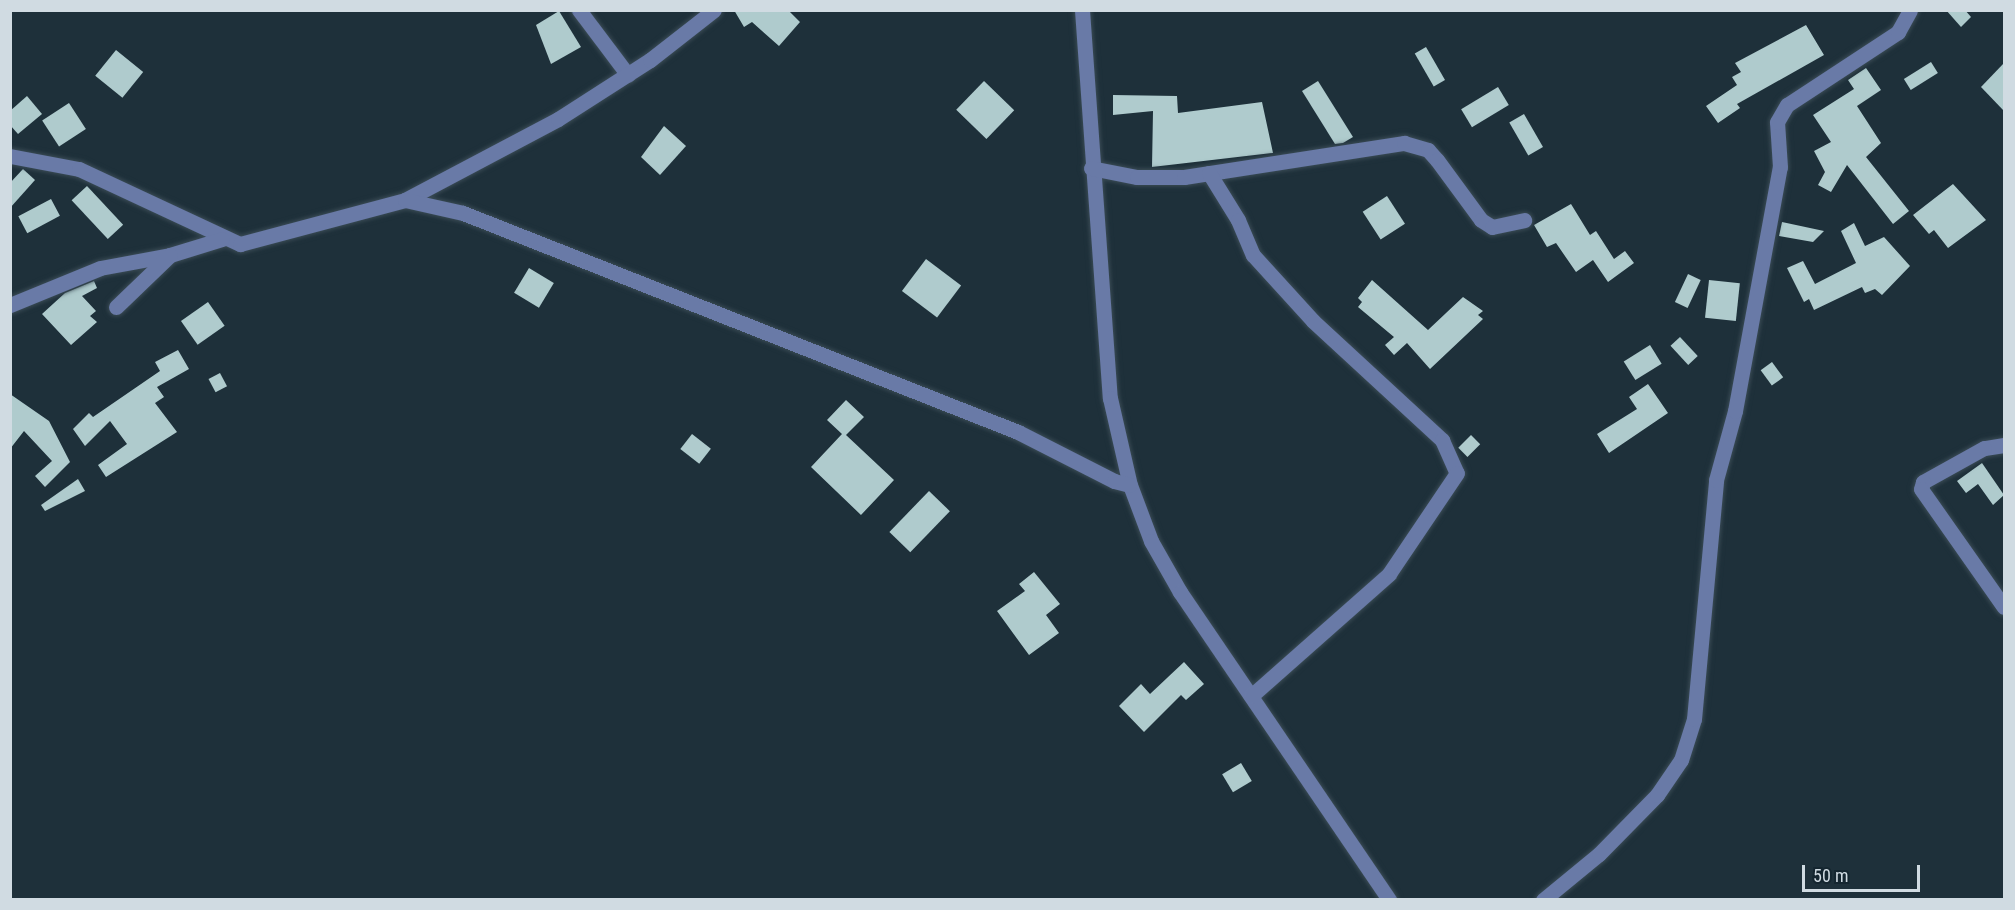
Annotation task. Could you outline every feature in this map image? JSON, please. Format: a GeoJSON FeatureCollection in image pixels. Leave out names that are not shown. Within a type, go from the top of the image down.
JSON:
{"type":"FeatureCollection","features":[{"type":"Feature","properties":{"kind":"street"},"geometry":{"type":"LineString","coordinates":[[579,10],[628,75]]}},
{"type":"Feature","properties":{"kind":"street"},"geometry":{"type":"LineString","coordinates":[[10,156],[79,169],[222,238],[240,244],[405,200],[558,119],[628,75],[714,10]]}},
{"type":"Feature","properties":{"kind":"street"},"geometry":{"type":"LineString","coordinates":[[1082,10],[1091,168],[1110,398],[1130,484],[1151,541],[1180,592],[1389,900]]}},
{"type":"Feature","properties":{"kind":"street"},"geometry":{"type":"LineString","coordinates":[[1543,900],[1599,854],[1657,795],[1681,760],[1694,719],[1716,480],[1735,411],[1780,167],[1777,122],[1787,105],[1898,32],[1910,10]]}},
{"type":"Feature","properties":{"kind":"street"},"geometry":{"type":"LineString","coordinates":[[1091,168],[1137,177],[1209,173],[1404,143],[1428,150],[1481,220],[1492,227],[1524,220]]}},
{"type":"Feature","properties":{"kind":"street"},"geometry":{"type":"LineString","coordinates":[[1209,173],[1238,220],[1253,255],[1313,321],[1442,440],[1457,473],[1389,574],[1251,696]]}},
{"type":"Feature","properties":{"kind":"street"},"geometry":{"type":"LineString","coordinates":[[405,200],[463,213],[1018,432],[1114,481],[1130,484]]}},
{"type":"Feature","properties":{"kind":"street"},"geometry":{"type":"LineString","coordinates":[[10,305],[100,268],[170,255],[222,238]]}},
{"type":"Feature","properties":{"kind":"street"},"geometry":{"type":"LineString","coordinates":[[116,308],[170,255]]}},
{"type":"Feature","properties":{"kind":"street"},"geometry":{"type":"LineString","coordinates":[[2004,445],[1984,448],[1923,482],[1921,489],[2004,607]]}},
{"type":"Feature","properties":{"kind":"building"},"geometry":{"type":"Polygon","coordinates":[[[734,10],[788,10],[800,22],[779,46],[752,22],[744,27],[734,10]]]}},
{"type":"Feature","properties":{"kind":"building"},"geometry":{"type":"Polygon","coordinates":[[[1946,10],[1965,10],[1971,17],[1961,27],[1946,10]]]}},
{"type":"Feature","properties":{"kind":"building"},"geometry":{"type":"Polygon","coordinates":[[[559,11],[581,47],[551,64],[536,25],[559,11]]]}},
{"type":"Feature","properties":{"kind":"building"},"geometry":{"type":"Polygon","coordinates":[[[1806,25],[1824,55],[1737,104],[1740,108],[1718,123],[1706,106],[1737,85],[1732,77],[1741,72],[1735,63],[1806,25]]]}},
{"type":"Feature","properties":{"kind":"building"},"geometry":{"type":"Polygon","coordinates":[[[1426,47],[1445,80],[1434,86],[1415,54],[1426,47]]]}},
{"type":"Feature","properties":{"kind":"building"},"geometry":{"type":"Polygon","coordinates":[[[116,50],[143,72],[122,98],[95,76],[116,50]]]}},
{"type":"Feature","properties":{"kind":"building"},"geometry":{"type":"Polygon","coordinates":[[[1931,62],[1938,73],[1911,90],[1904,79],[1931,62]]]}},
{"type":"Feature","properties":{"kind":"building"},"geometry":{"type":"Polygon","coordinates":[[[2004,63],[2004,111],[1981,87],[2004,63]]]}},
{"type":"Feature","properties":{"kind":"building"},"geometry":{"type":"Polygon","coordinates":[[[1866,68],[1881,90],[1857,106],[1881,143],[1866,157],[1909,211],[1893,224],[1847,165],[1831,192],[1818,185],[1825,172],[1814,151],[1831,142],[1813,115],[1854,89],[1848,80],[1866,68]]]}},
{"type":"Feature","properties":{"kind":"building"},"geometry":{"type":"Polygon","coordinates":[[[984,81],[1014,110],[986,139],[956,110],[984,81]]]}},
{"type":"Feature","properties":{"kind":"building"},"geometry":{"type":"Polygon","coordinates":[[[1318,81],[1353,137],[1343,143],[1335,144],[1302,91],[1318,81]]]}},
{"type":"Feature","properties":{"kind":"building"},"geometry":{"type":"Polygon","coordinates":[[[1498,87],[1509,105],[1472,127],[1461,109],[1498,87]]]}},
{"type":"Feature","properties":{"kind":"building"},"geometry":{"type":"Polygon","coordinates":[[[1113,95],[1177,96],[1178,113],[1262,102],[1273,153],[1152,167],[1153,111],[1113,115],[1113,95]]]}},
{"type":"Feature","properties":{"kind":"building"},"geometry":{"type":"Polygon","coordinates":[[[27,96],[42,114],[18,134],[10,125],[10,111],[27,96]]]}},
{"type":"Feature","properties":{"kind":"building"},"geometry":{"type":"Polygon","coordinates":[[[69,103],[86,129],[59,146],[42,120],[69,103]]]}},
{"type":"Feature","properties":{"kind":"building"},"geometry":{"type":"Polygon","coordinates":[[[1524,114],[1543,147],[1528,155],[1509,122],[1524,114]]]}},
{"type":"Feature","properties":{"kind":"building"},"geometry":{"type":"Polygon","coordinates":[[[664,126],[686,146],[660,175],[641,157],[664,126]]]}},
{"type":"Feature","properties":{"kind":"building"},"geometry":{"type":"Polygon","coordinates":[[[23,169],[35,180],[10,208],[10,183],[23,169]]]}},
{"type":"Feature","properties":{"kind":"building"},"geometry":{"type":"Polygon","coordinates":[[[1953,184],[1986,220],[1948,248],[1934,230],[1929,234],[1913,215],[1953,184]]]}},
{"type":"Feature","properties":{"kind":"building"},"geometry":{"type":"Polygon","coordinates":[[[87,186],[123,225],[108,239],[72,200],[87,186]]]}},
{"type":"Feature","properties":{"kind":"building"},"geometry":{"type":"Polygon","coordinates":[[[1387,196],[1405,224],[1381,239],[1363,212],[1387,196]]]}},
{"type":"Feature","properties":{"kind":"building"},"geometry":{"type":"Polygon","coordinates":[[[51,199],[60,216],[27,233],[18,216],[51,199]]]}},
{"type":"Feature","properties":{"kind":"building"},"geometry":{"type":"Polygon","coordinates":[[[1571,204],[1590,235],[1596,231],[1614,259],[1625,251],[1634,263],[1608,282],[1593,260],[1576,272],[1556,243],[1547,247],[1534,225],[1571,204]]]}},
{"type":"Feature","properties":{"kind":"building"},"geometry":{"type":"Polygon","coordinates":[[[1782,222],[1824,231],[1813,242],[1779,236],[1782,222]]]}},
{"type":"Feature","properties":{"kind":"building"},"geometry":{"type":"Polygon","coordinates":[[[1854,223],[1865,246],[1884,237],[1910,266],[1882,295],[1875,289],[1865,293],[1862,287],[1814,310],[1809,299],[1804,302],[1787,268],[1803,261],[1815,284],[1856,263],[1841,231],[1854,223]]]}},
{"type":"Feature","properties":{"kind":"building"},"geometry":{"type":"Polygon","coordinates":[[[926,259],[961,285],[937,317],[902,291],[926,259]]]}},
{"type":"Feature","properties":{"kind":"building"},"geometry":{"type":"Polygon","coordinates":[[[529,268],[554,283],[539,308],[514,293],[529,268]]]}},
{"type":"Feature","properties":{"kind":"building"},"geometry":{"type":"Polygon","coordinates":[[[1688,274],[1701,280],[1688,308],[1675,302],[1688,274]]]}},
{"type":"Feature","properties":{"kind":"building"},"geometry":{"type":"Polygon","coordinates":[[[1372,280],[1428,330],[1463,297],[1483,311],[1478,315],[1483,319],[1430,369],[1407,343],[1394,355],[1385,345],[1394,337],[1358,307],[1362,302],[1358,298],[1372,280]]]}},
{"type":"Feature","properties":{"kind":"building"},"geometry":{"type":"Polygon","coordinates":[[[1709,280],[1740,283],[1736,321],[1705,318],[1709,280]]]}},
{"type":"Feature","properties":{"kind":"building"},"geometry":{"type":"Polygon","coordinates":[[[94,281],[97,288],[82,296],[96,311],[90,316],[97,322],[71,345],[42,314],[65,293],[94,281]]]}},
{"type":"Feature","properties":{"kind":"building"},"geometry":{"type":"Polygon","coordinates":[[[208,302],[225,326],[198,345],[181,321],[208,302]]]}},
{"type":"Feature","properties":{"kind":"building"},"geometry":{"type":"Polygon","coordinates":[[[1680,337],[1698,356],[1688,365],[1670,346],[1680,337]]]}},
{"type":"Feature","properties":{"kind":"building"},"geometry":{"type":"Polygon","coordinates":[[[1650,345],[1662,364],[1635,380],[1624,361],[1650,345]]]}},
{"type":"Feature","properties":{"kind":"building"},"geometry":{"type":"Polygon","coordinates":[[[178,350],[189,369],[157,387],[164,397],[155,403],[177,432],[106,477],[98,465],[127,444],[110,421],[85,446],[73,429],[89,413],[93,417],[160,371],[155,362],[178,350]]]}},
{"type":"Feature","properties":{"kind":"building"},"geometry":{"type":"Polygon","coordinates":[[[1772,362],[1783,377],[1772,386],[1761,370],[1772,362]]]}},
{"type":"Feature","properties":{"kind":"building"},"geometry":{"type":"Polygon","coordinates":[[[220,373],[227,386],[216,392],[209,379],[220,373]]]}},
{"type":"Feature","properties":{"kind":"building"},"geometry":{"type":"Polygon","coordinates":[[[1648,384],[1668,413],[1609,453],[1597,434],[1637,409],[1629,397],[1648,384]]]}},
{"type":"Feature","properties":{"kind":"building"},"geometry":{"type":"Polygon","coordinates":[[[10,394],[49,421],[70,462],[45,487],[35,476],[52,461],[24,431],[10,449],[10,394]]]}},
{"type":"Feature","properties":{"kind":"building"},"geometry":{"type":"Polygon","coordinates":[[[846,400],[864,417],[846,435],[894,480],[861,515],[811,467],[842,434],[827,420],[846,400]]]}},
{"type":"Feature","properties":{"kind":"building"},"geometry":{"type":"Polygon","coordinates":[[[692,434],[711,449],[699,464],[680,449],[692,434]]]}},
{"type":"Feature","properties":{"kind":"building"},"geometry":{"type":"Polygon","coordinates":[[[1471,435],[1480,444],[1467,457],[1458,448],[1471,435]]]}},
{"type":"Feature","properties":{"kind":"building"},"geometry":{"type":"Polygon","coordinates":[[[1982,463],[2004,495],[1993,505],[1978,484],[1966,493],[1957,481],[1982,463]]]}},
{"type":"Feature","properties":{"kind":"building"},"geometry":{"type":"Polygon","coordinates":[[[78,479],[85,491],[45,511],[41,505],[78,479]]]}},
{"type":"Feature","properties":{"kind":"building"},"geometry":{"type":"Polygon","coordinates":[[[929,491],[950,511],[910,552],[889,532],[929,491]]]}},
{"type":"Feature","properties":{"kind":"building"},"geometry":{"type":"Polygon","coordinates":[[[1034,572],[1060,604],[1046,615],[1059,633],[1029,655],[997,611],[1025,591],[1019,584],[1034,572]]]}},
{"type":"Feature","properties":{"kind":"building"},"geometry":{"type":"Polygon","coordinates":[[[1184,662],[1204,684],[1186,700],[1181,695],[1144,732],[1119,706],[1141,684],[1150,694],[1184,662]]]}},
{"type":"Feature","properties":{"kind":"building"},"geometry":{"type":"Polygon","coordinates":[[[1241,763],[1252,781],[1233,792],[1222,774],[1241,763]]]}}]}
